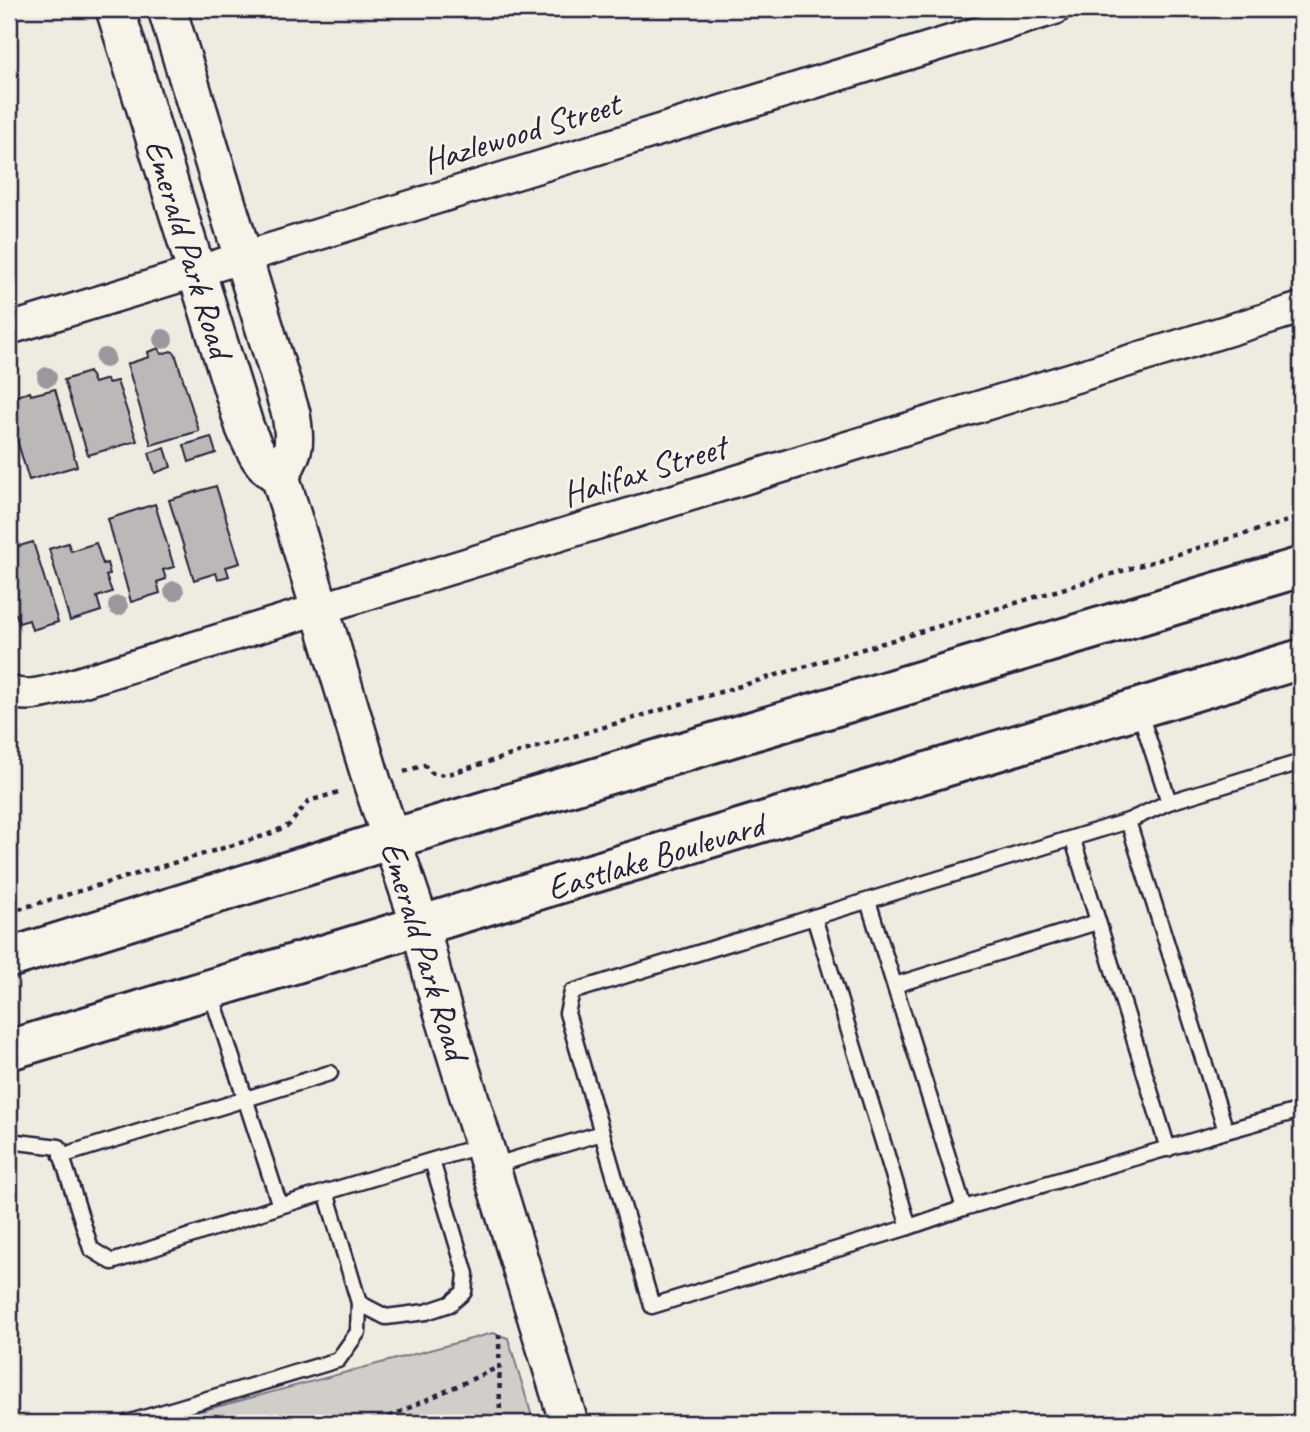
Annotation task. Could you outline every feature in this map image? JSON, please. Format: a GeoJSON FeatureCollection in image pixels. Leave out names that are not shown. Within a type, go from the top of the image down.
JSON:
{"type":"FeatureCollection","features":[{"type":"Feature","properties":{"kind":"main road"},"geometry":{"type":"LineString","coordinates":[[9,958],[392,839],[1301,567]]}},
{"type":"Feature","properties":{"kind":"main road","name":"Eastlake Boulevard"},"geometry":{"type":"LineString","coordinates":[[9,1050],[1301,659]]}},
{"type":"Feature","properties":{"kind":"street","name":"Emerald Park Road"},"geometry":{"type":"LineString","coordinates":[[116,9],[251,440],[262,463],[268,470],[280,476]]}},
{"type":"Feature","properties":{"kind":"street","name":"Emerald Park Road"},"geometry":{"type":"LineString","coordinates":[[167,9],[291,414],[296,440],[280,476],[372,782],[421,927],[434,982],[569,1423]]}},
{"type":"Feature","properties":{"kind":"street","name":"Hazlewood Street"},"geometry":{"type":"LineString","coordinates":[[9,329],[1055,9]]}},
{"type":"Feature","properties":{"kind":"street","name":"Halifax Street"},"geometry":{"type":"LineString","coordinates":[[9,691],[36,695],[58,689],[1301,308]]}},
{"type":"Feature","properties":{"kind":"lane"},"geometry":{"type":"LineString","coordinates":[[1139,709],[1169,802]]}},
{"type":"Feature","properties":{"kind":"lane"},"geometry":{"type":"LineString","coordinates":[[1301,762],[1169,802],[1128,821],[1073,840],[572,992],[567,1013],[652,1306],[964,1208],[1301,1110]]}},
{"type":"Feature","properties":{"kind":"lane"},"geometry":{"type":"LineString","coordinates":[[1128,821],[1226,1131]]}},
{"type":"Feature","properties":{"kind":"lane"},"geometry":{"type":"LineString","coordinates":[[1073,840],[1168,1149]]}},
{"type":"Feature","properties":{"kind":"lane"},"geometry":{"type":"LineString","coordinates":[[868,901],[964,1208]]}},
{"type":"Feature","properties":{"kind":"lane"},"geometry":{"type":"LineString","coordinates":[[814,917],[909,1227]]}},
{"type":"Feature","properties":{"kind":"lane"},"geometry":{"type":"LineString","coordinates":[[895,985],[1097,922]]}},
{"type":"Feature","properties":{"kind":"lane"},"geometry":{"type":"LineString","coordinates":[[209,989],[280,1206]]}},
{"type":"Feature","properties":{"kind":"lane"},"geometry":{"type":"LineString","coordinates":[[61,1156],[330,1073]]}},
{"type":"Feature","properties":{"kind":"lane"},"geometry":{"type":"LineString","coordinates":[[9,1141],[59,1147],[91,1248],[112,1262],[280,1206],[432,1161],[487,1156],[601,1133]]}},
{"type":"Feature","properties":{"kind":"lane"},"geometry":{"type":"LineString","coordinates":[[359,1303],[386,1317],[426,1312],[450,1304],[464,1292],[466,1274],[432,1161]]}},
{"type":"Feature","properties":{"kind":"lane"},"geometry":{"type":"LineString","coordinates":[[127,1423],[338,1360],[358,1332],[359,1303],[326,1192]]}},
{"type":"Feature","properties":{"kind":"path"},"geometry":{"type":"LineString","coordinates":[[417,768],[424,765],[432,773],[444,775],[1301,517]]}},
{"type":"Feature","properties":{"kind":"path"},"geometry":{"type":"LineString","coordinates":[[9,912],[267,835],[289,825],[303,812],[309,801],[333,794]]}},
{"type":"Feature","properties":{"kind":"path"},"geometry":{"type":"LineString","coordinates":[[499,1335],[500,1423]]}},
{"type":"Feature","properties":{"kind":"path"},"geometry":{"type":"LineString","coordinates":[[381,1423],[391,1416],[499,1369]]}},
{"type":"Feature","properties":{"kind":"shaded area"},"geometry":{"type":"Polygon","coordinates":[[[493,1333],[508,1338],[534,1423],[156,1423],[493,1333]]]}},
{"type":"Feature","properties":{"kind":"building"},"geometry":{"type":"Polygon","coordinates":[[[159,348],[161,354],[171,351],[175,353],[199,431],[151,445],[127,364],[149,357],[148,352],[159,348]]]}},
{"type":"Feature","properties":{"kind":"building"},"geometry":{"type":"Polygon","coordinates":[[[89,372],[94,383],[107,379],[108,383],[117,381],[137,441],[88,455],[64,380],[89,372]]]}},
{"type":"Feature","properties":{"kind":"building"},"geometry":{"type":"Polygon","coordinates":[[[55,389],[77,466],[29,480],[9,413],[9,398],[55,389]]]}},
{"type":"Feature","properties":{"kind":"building"},"geometry":{"type":"Polygon","coordinates":[[[211,437],[216,453],[189,462],[184,445],[211,437]]]}},
{"type":"Feature","properties":{"kind":"building"},"geometry":{"type":"Polygon","coordinates":[[[165,448],[171,467],[155,473],[149,453],[165,448]]]}},
{"type":"Feature","properties":{"kind":"building"},"geometry":{"type":"Polygon","coordinates":[[[216,486],[240,563],[226,567],[229,576],[218,579],[216,573],[194,580],[169,500],[216,486]]]}},
{"type":"Feature","properties":{"kind":"building"},"geometry":{"type":"Polygon","coordinates":[[[155,504],[174,567],[163,570],[166,579],[157,582],[160,593],[131,602],[108,519],[155,504]]]}},
{"type":"Feature","properties":{"kind":"building"},"geometry":{"type":"Polygon","coordinates":[[[33,542],[58,622],[32,630],[29,620],[19,623],[16,614],[9,616],[9,549],[33,542]]]}},
{"type":"Feature","properties":{"kind":"building"},"geometry":{"type":"Polygon","coordinates":[[[68,543],[71,551],[96,543],[103,564],[107,563],[110,574],[106,576],[112,592],[97,597],[101,611],[70,621],[49,549],[68,543]]]}}]}
